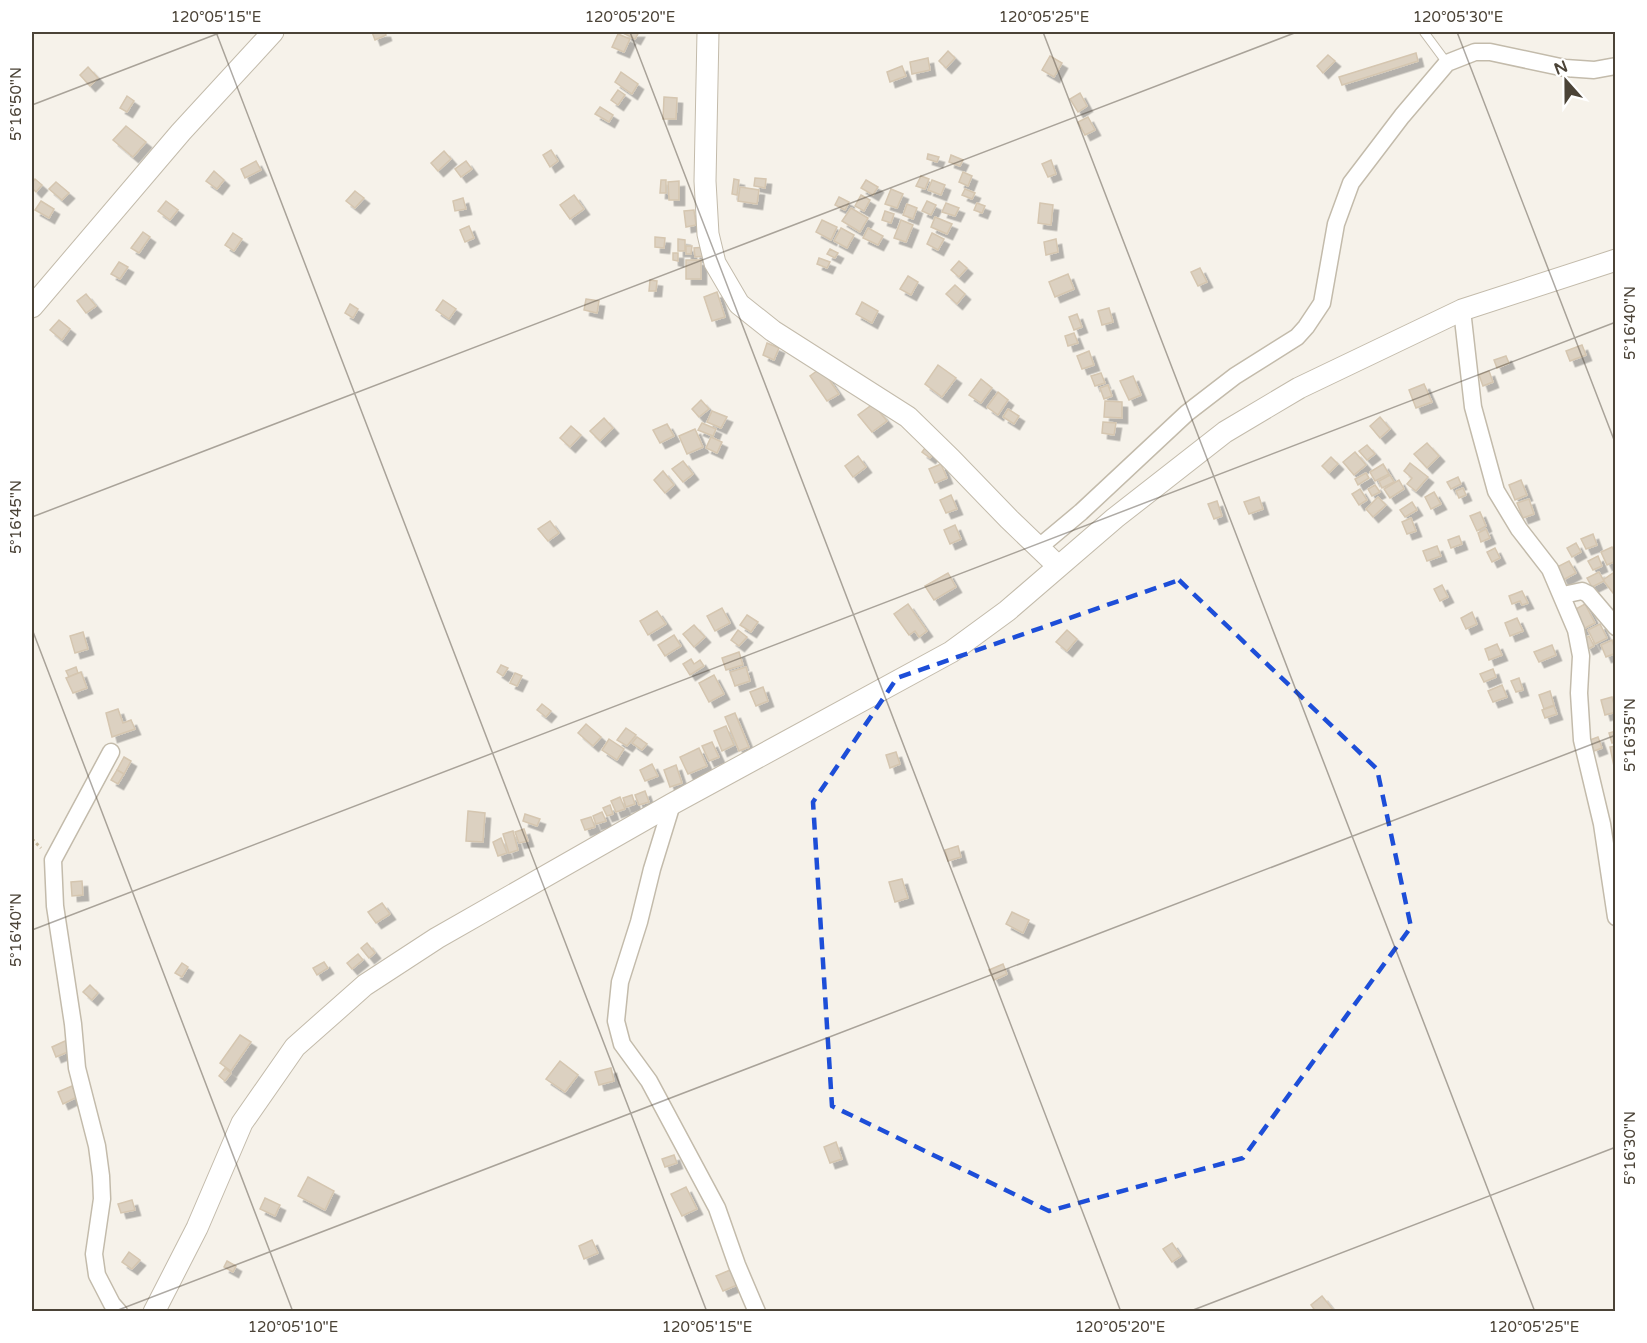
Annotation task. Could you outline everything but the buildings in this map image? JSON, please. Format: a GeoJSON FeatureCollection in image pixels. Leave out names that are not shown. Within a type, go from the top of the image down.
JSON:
{"type":"FeatureCollection","features":[{"type":"Feature","properties":{"kind":"street"},"geometry":{"type":"LineString","coordinates":[[32,308],[181,132],[273,32]]}},
{"type":"Feature","properties":{"kind":"street"},"geometry":{"type":"LineString","coordinates":[[708,32],[705,181],[708,234],[715,263],[726,285],[739,304],[754,317],[908,417],[1058,566]]}},
{"type":"Feature","properties":{"kind":"street"},"geometry":{"type":"LineString","coordinates":[[1038,548],[1081,512],[1187,413],[1234,376],[1297,337],[1306,327],[1322,303],[1336,224],[1351,183],[1402,116],[1447,63],[1475,52],[1490,52],[1565,68],[1594,70],[1616,66]]}},
{"type":"Feature","properties":{"kind":"street"},"geometry":{"type":"LineString","coordinates":[[154,1311],[197,1228],[242,1123],[295,1047],[365,985],[428,944],[672,804],[951,652],[1007,612],[1115,518],[1225,432],[1310,383],[1462,310],[1616,260]]}},
{"type":"Feature","properties":{"kind":"street"},"geometry":{"type":"LineString","coordinates":[[1462,310],[1473,407],[1496,491],[1520,529],[1550,569],[1576,630],[1581,656],[1579,693],[1582,740],[1602,824],[1616,917]]}},
{"type":"Feature","properties":{"kind":"street"},"geometry":{"type":"LineString","coordinates":[[1563,595],[1582,591],[1588,594],[1616,627]]}},
{"type":"Feature","properties":{"kind":"street"},"geometry":{"type":"LineString","coordinates":[[111,752],[53,860],[54,906],[73,1024],[77,1068],[97,1146],[101,1176],[102,1199],[94,1254],[97,1275],[112,1304],[119,1311]]}},
{"type":"Feature","properties":{"kind":"street"},"geometry":{"type":"LineString","coordinates":[[672,804],[620,982],[616,1021],[622,1044],[649,1081],[717,1208],[737,1265],[757,1311]]}},
{"type":"Feature","properties":{"kind":"lane"},"geometry":{"type":"LineString","coordinates":[[1424,32],[1447,63]]}},
{"type":"Feature","properties":{"kind":"highlighted area"},"geometry":{"type":"Polygon","coordinates":[[[1179,580],[1377,769],[1411,927],[1243,1158],[1049,1211],[832,1106],[813,802],[897,678],[1179,580]]]}}]}
